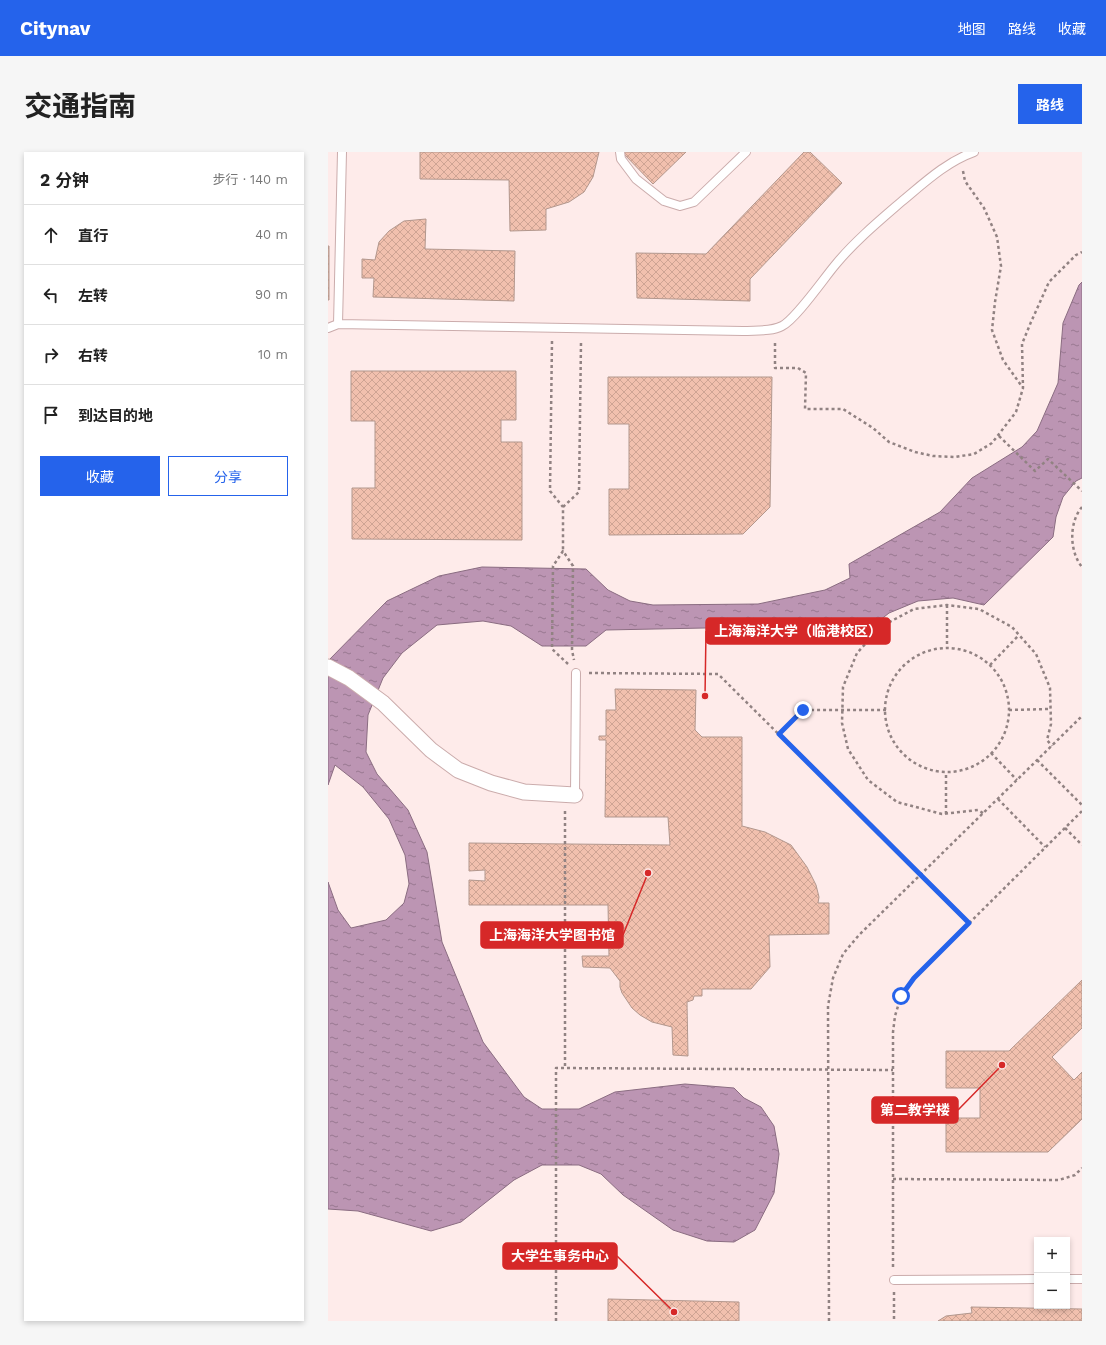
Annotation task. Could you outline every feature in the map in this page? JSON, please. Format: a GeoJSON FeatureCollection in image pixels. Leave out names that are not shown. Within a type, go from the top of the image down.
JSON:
{"type":"FeatureCollection","features":[{"type":"Feature","properties":{"kind":"street"},"geometry":{"type":"LineString","coordinates":[[328,667],[349,678],[383,703],[431,750],[458,770],[491,783],[524,792],[570,795]]}},
{"type":"Feature","properties":{"kind":"lane"},"geometry":{"type":"LineString","coordinates":[[338,324],[342,152]]}},
{"type":"Feature","properties":{"kind":"lane"},"geometry":{"type":"LineString","coordinates":[[620,152],[622,159],[636,179],[664,201],[680,206],[694,202],[746,152]]}},
{"type":"Feature","properties":{"kind":"lane"},"geometry":{"type":"LineString","coordinates":[[328,328],[338,324],[743,331],[773,329],[782,326],[794,316],[837,262],[873,225],[959,154],[974,152]]}},
{"type":"Feature","properties":{"kind":"lane"},"geometry":{"type":"LineString","coordinates":[[570,795],[576,673]]}},
{"type":"Feature","properties":{"kind":"lane"},"geometry":{"type":"LineString","coordinates":[[894,1280],[1034,1279]]}},
{"type":"Feature","properties":{"kind":"lane"},"geometry":{"type":"LineString","coordinates":[[1070,1279],[1082,1279]]}},
{"type":"Feature","properties":{"kind":"path"},"geometry":{"type":"LineString","coordinates":[[959,154],[965,181],[984,208],[997,237],[1002,266],[995,302],[992,330],[1003,360],[1023,388]]}},
{"type":"Feature","properties":{"kind":"path"},"geometry":{"type":"LineString","coordinates":[[773,329],[775,338],[775,368],[798,368],[806,373],[805,409],[843,408],[873,428],[889,442],[915,452],[933,456],[955,457],[974,454],[992,444],[1016,412],[1023,388],[1022,344],[1030,322],[1049,282],[1076,255],[1082,252]]}},
{"type":"Feature","properties":{"kind":"path"},"geometry":{"type":"LineString","coordinates":[[552,328],[550,491],[563,507],[563,551],[553,566],[552,649],[576,673],[718,674],[969,923]]}},
{"type":"Feature","properties":{"kind":"path"},"geometry":{"type":"LineString","coordinates":[[563,507],[579,492],[581,328]]}},
{"type":"Feature","properties":{"kind":"path"},"geometry":{"type":"LineString","coordinates":[[999,436],[1035,470],[1048,459],[1082,491]]}},
{"type":"Feature","properties":{"kind":"path"},"geometry":{"type":"LineString","coordinates":[[1082,506],[1073,528],[1073,548],[1082,567]]}},
{"type":"Feature","properties":{"kind":"path"},"geometry":{"type":"LineString","coordinates":[[563,551],[573,566],[572,650]]}},
{"type":"Feature","properties":{"kind":"path"},"geometry":{"type":"LineString","coordinates":[[947,605],[947,648]]}},
{"type":"Feature","properties":{"kind":"path"},"geometry":{"type":"LineString","coordinates":[[983,813],[978,810],[942,814],[897,802],[868,780],[848,749],[842,723],[843,687],[857,653],[882,626],[914,609],[947,605],[979,609],[1012,627],[1036,654],[1050,688],[1051,724],[1047,740],[1052,746]]}},
{"type":"Feature","properties":{"kind":"path"},"geometry":{"type":"LineString","coordinates":[[990,665],[1019,635]]}},
{"type":"Feature","properties":{"kind":"path"},"geometry":{"type":"LineString","coordinates":[[947,648],[970,652],[990,665],[1002,680],[1009,701],[1009,722],[1001,742],[991,754],[980,763],[968,769],[946,773],[928,770],[909,760],[894,744],[886,724],[885,700],[893,680],[907,663],[926,652],[947,648]]}},
{"type":"Feature","properties":{"kind":"path"},"geometry":{"type":"LineString","coordinates":[[1009,710],[1050,709]]}},
{"type":"Feature","properties":{"kind":"path"},"geometry":{"type":"LineString","coordinates":[[779,734],[803,710],[886,710]]}},
{"type":"Feature","properties":{"kind":"path"},"geometry":{"type":"LineString","coordinates":[[829,1321],[828,1006],[833,978],[843,954],[859,935],[1082,716]]}},
{"type":"Feature","properties":{"kind":"path"},"geometry":{"type":"LineString","coordinates":[[991,754],[1017,780]]}},
{"type":"Feature","properties":{"kind":"path"},"geometry":{"type":"LineString","coordinates":[[1037,760],[1082,805]]}},
{"type":"Feature","properties":{"kind":"path"},"geometry":{"type":"LineString","coordinates":[[946,773],[946,814]]}},
{"type":"Feature","properties":{"kind":"path"},"geometry":{"type":"LineString","coordinates":[[565,1068],[570,795]]}},
{"type":"Feature","properties":{"kind":"path"},"geometry":{"type":"LineString","coordinates":[[998,799],[1045,847]]}},
{"type":"Feature","properties":{"kind":"path"},"geometry":{"type":"LineString","coordinates":[[894,1321],[894,1032],[895,1016],[901,996],[914,978],[1082,811]]}},
{"type":"Feature","properties":{"kind":"path"},"geometry":{"type":"LineString","coordinates":[[1065,828],[1082,845]]}},
{"type":"Feature","properties":{"kind":"path"},"geometry":{"type":"LineString","coordinates":[[556,1321],[556,1068],[894,1070]]}},
{"type":"Feature","properties":{"kind":"path"},"geometry":{"type":"LineString","coordinates":[[894,1179],[1058,1180],[1074,1175],[1082,1168]]}},
{"type":"Feature","properties":{"kind":"water"},"geometry":{"type":"Polygon","coordinates":[[[1082,282],[1082,478],[1076,481],[1063,497],[1056,517],[1053,537],[984,605],[953,598],[918,601],[889,613],[864,633],[854,625],[606,630],[586,646],[542,646],[511,626],[483,621],[437,625],[402,653],[383,678],[368,715],[366,752],[377,774],[408,810],[427,852],[442,942],[483,1042],[524,1097],[542,1109],[579,1109],[615,1092],[685,1084],[734,1088],[744,1098],[761,1107],[774,1126],[779,1154],[774,1193],[755,1230],[734,1242],[707,1241],[673,1230],[623,1195],[601,1174],[579,1165],[542,1165],[514,1180],[461,1222],[431,1231],[358,1211],[328,1209],[328,882],[338,910],[351,928],[386,920],[404,903],[409,884],[405,855],[389,819],[363,787],[335,765],[328,785],[328,661],[387,601],[439,576],[482,567],[586,569],[608,590],[630,601],[653,605],[758,604],[825,590],[850,578],[849,564],[940,512],[972,478],[1022,447],[1037,431],[1058,383],[1063,323],[1079,285],[1082,282]]]}},
{"type":"Feature","properties":{"kind":"building"},"geometry":{"type":"Polygon","coordinates":[[[420,152],[599,152],[593,177],[584,192],[569,202],[546,209],[546,230],[510,231],[509,180],[420,179],[420,152]]]}},
{"type":"Feature","properties":{"kind":"building"},"geometry":{"type":"Polygon","coordinates":[[[622,152],[686,152],[653,184],[622,152]]]}},
{"type":"Feature","properties":{"kind":"building"},"geometry":{"type":"Polygon","coordinates":[[[804,152],[810,152],[842,183],[750,279],[750,301],[637,298],[636,253],[706,254],[804,152]]]}},
{"type":"Feature","properties":{"kind":"building"},"geometry":{"type":"Polygon","coordinates":[[[426,219],[425,249],[515,251],[514,301],[373,297],[374,278],[362,278],[362,259],[375,260],[379,242],[389,231],[404,221],[426,219]]]}},
{"type":"Feature","properties":{"kind":"building"},"geometry":{"type":"Polygon","coordinates":[[[329,246],[329,300],[328,300],[329,246]]]}},
{"type":"Feature","properties":{"kind":"building"},"geometry":{"type":"Polygon","coordinates":[[[351,371],[516,371],[516,420],[501,420],[501,442],[522,442],[522,540],[352,539],[352,488],[375,488],[375,421],[351,421],[351,371]]]}},
{"type":"Feature","properties":{"kind":"building"},"geometry":{"type":"Polygon","coordinates":[[[608,377],[772,377],[770,507],[743,534],[609,535],[609,489],[629,489],[629,424],[608,424],[608,377]]]}},
{"type":"Feature","properties":{"kind":"building"},"geometry":{"type":"Polygon","coordinates":[[[615,689],[696,690],[695,730],[702,737],[742,737],[742,826],[765,832],[791,845],[807,867],[816,885],[819,897],[818,903],[829,903],[829,934],[769,935],[770,967],[751,989],[702,989],[702,996],[694,996],[693,1000],[687,1002],[688,1056],[673,1055],[672,1027],[652,1022],[632,1008],[622,993],[620,981],[610,968],[583,967],[582,956],[609,956],[608,905],[469,905],[469,880],[485,881],[485,870],[469,871],[469,843],[670,845],[668,817],[605,817],[606,740],[599,740],[599,736],[606,736],[606,710],[616,710],[615,689]]]}},
{"type":"Feature","properties":{"kind":"building"},"geometry":{"type":"Polygon","coordinates":[[[1082,980],[1082,1028],[1052,1057],[1074,1080],[1082,1072],[1082,1119],[1048,1152],[946,1152],[946,1118],[980,1118],[980,1088],[946,1088],[946,1051],[1009,1051],[1082,980]]]}},
{"type":"Feature","properties":{"kind":"building"},"geometry":{"type":"Polygon","coordinates":[[[608,1299],[739,1302],[739,1321],[608,1321],[608,1299]]]}},
{"type":"Feature","properties":{"kind":"building"},"geometry":{"type":"Polygon","coordinates":[[[971,1307],[1082,1309],[1082,1321],[938,1321],[946,1316],[972,1313],[971,1307]]]}},
{"type":"Feature","properties":{"kind":"place","name":"上海海洋大学（临港校区）"},"geometry":{"type":"Point","coordinates":[705,696]}},
{"type":"Feature","properties":{"kind":"place","name":"上海海洋大学图书馆"},"geometry":{"type":"Point","coordinates":[648,873]}},
{"type":"Feature","properties":{"kind":"place","name":"第二教学楼"},"geometry":{"type":"Point","coordinates":[1002,1065]}},
{"type":"Feature","properties":{"kind":"place","name":"大学生事务中心"},"geometry":{"type":"Point","coordinates":[674,1312]}},
{"type":"Feature","properties":{"kind":"route"},"geometry":{"type":"LineString","coordinates":[[803,710],[779,734],[969,923],[914,978],[901,996]]}}]}
